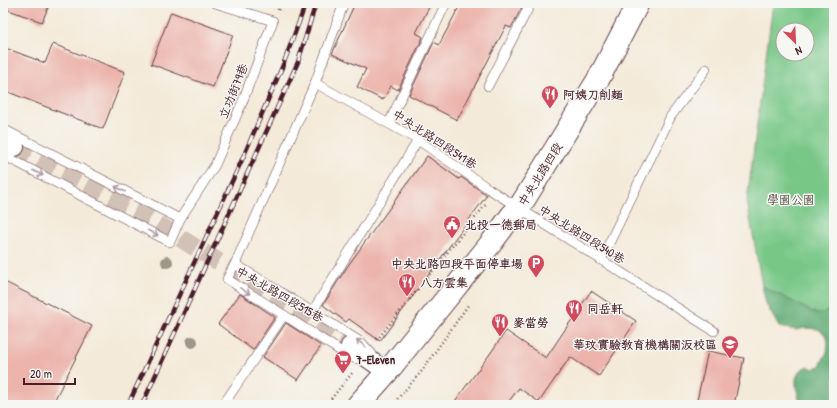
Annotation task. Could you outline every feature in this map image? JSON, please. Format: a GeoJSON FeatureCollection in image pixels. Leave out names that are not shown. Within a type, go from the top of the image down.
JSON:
{"type":"FeatureCollection","features":[{"type":"Feature","properties":{"kind":"street","name":"中央北路四段"},"geometry":{"type":"LineString","coordinates":[[358,405],[387,372],[519,208],[599,78],[638,3]]}},
{"type":"Feature","properties":{"kind":"street"},"geometry":{"type":"LineString","coordinates":[[350,346],[387,372]]}},
{"type":"Feature","properties":{"kind":"lane","name":"立功街79巷"},"geometry":{"type":"LineString","coordinates":[[180,219],[215,165],[242,103],[273,21],[215,3]]}},
{"type":"Feature","properties":{"kind":"lane"},"geometry":{"type":"LineString","coordinates":[[235,264],[315,83],[344,3]]}},
{"type":"Feature","properties":{"kind":"lane"},"geometry":{"type":"LineString","coordinates":[[390,123],[446,3]]}},
{"type":"Feature","properties":{"kind":"lane"},"geometry":{"type":"LineString","coordinates":[[488,86],[531,3]]}},
{"type":"Feature","properties":{"kind":"lane"},"geometry":{"type":"LineString","coordinates":[[601,260],[671,116],[706,69]]}},
{"type":"Feature","properties":{"kind":"lane","name":"中央北路四段541巷"},"geometry":{"type":"LineString","coordinates":[[315,83],[390,123],[418,140],[519,208]]}},
{"type":"Feature","properties":{"kind":"lane"},"geometry":{"type":"LineString","coordinates":[[3,129],[180,219],[170,242],[7,148]]}},
{"type":"Feature","properties":{"kind":"lane"},"geometry":{"type":"LineString","coordinates":[[312,312],[418,140]]}},
{"type":"Feature","properties":{"kind":"lane","name":"中央北路四段540巷"},"geometry":{"type":"LineString","coordinates":[[519,208],[714,331]]}},
{"type":"Feature","properties":{"kind":"lane","name":"中央北路四段515巷"},"geometry":{"type":"LineString","coordinates":[[235,264],[362,342],[387,372],[350,356],[227,280],[235,264]]}},
{"type":"Feature","properties":{"kind":"lane"},"geometry":{"type":"LineString","coordinates":[[223,405],[284,315]]}},
{"type":"Feature","properties":{"kind":"path"},"geometry":{"type":"LineString","coordinates":[[377,340],[487,203]]}},
{"type":"Feature","properties":{"kind":"path"},"geometry":{"type":"LineString","coordinates":[[392,405],[421,372],[470,302]]}},
{"type":"Feature","properties":{"kind":"path"},"geometry":{"type":"LineString","coordinates":[[326,405],[353,372]]}},
{"type":"Feature","properties":{"kind":"green space","name":"學園公園"},"geometry":{"type":"Polygon","coordinates":[[[773,3],[834,3],[834,310],[817,314],[762,286],[747,201],[773,3]]]}},
{"type":"Feature","properties":{"kind":"green space"},"geometry":{"type":"Polygon","coordinates":[[[762,286],[817,314],[834,310],[834,405],[799,405],[796,377],[805,367],[808,366],[813,369],[819,367],[827,352],[828,342],[826,335],[818,329],[805,328],[796,330],[779,327],[766,304],[762,286]]]}},
{"type":"Feature","properties":{"kind":"building"},"geometry":{"type":"Polygon","coordinates":[[[3,3],[50,3],[42,22],[3,8],[3,3]]]}},
{"type":"Feature","properties":{"kind":"building"},"geometry":{"type":"Polygon","coordinates":[[[355,3],[431,3],[416,33],[423,37],[398,90],[391,86],[383,100],[357,87],[366,69],[332,54],[355,3]]]}},
{"type":"Feature","properties":{"kind":"building"},"geometry":{"type":"Polygon","coordinates":[[[461,3],[524,3],[511,28],[506,26],[457,120],[409,95],[434,42],[439,45],[461,3]]]}},
{"type":"Feature","properties":{"kind":"building"},"geometry":{"type":"Polygon","coordinates":[[[171,12],[233,35],[213,87],[151,64],[171,12]]]}},
{"type":"Feature","properties":{"kind":"building"},"geometry":{"type":"Polygon","coordinates":[[[53,44],[125,72],[103,129],[3,90],[3,47],[45,63],[53,44]]]}},
{"type":"Feature","properties":{"kind":"building"},"geometry":{"type":"Polygon","coordinates":[[[427,156],[459,179],[461,177],[487,195],[380,341],[349,319],[346,322],[323,305],[347,267],[427,156]]]}},
{"type":"Feature","properties":{"kind":"building"},"geometry":{"type":"Polygon","coordinates":[[[3,281],[92,326],[52,405],[3,405],[3,281]]]}},
{"type":"Feature","properties":{"kind":"building"},"geometry":{"type":"Polygon","coordinates":[[[591,291],[636,321],[599,376],[570,357],[539,402],[519,388],[506,405],[452,405],[506,331],[546,358],[591,291]]]}},
{"type":"Feature","properties":{"kind":"building"},"geometry":{"type":"Polygon","coordinates":[[[240,294],[275,317],[253,350],[218,324],[240,294]]]}},
{"type":"Feature","properties":{"kind":"building"},"geometry":{"type":"Polygon","coordinates":[[[286,323],[321,346],[298,380],[263,357],[286,323]]]}},
{"type":"Feature","properties":{"kind":"building"},"geometry":{"type":"Polygon","coordinates":[[[708,351],[744,358],[734,405],[696,405],[708,351]]]}},
{"type":"Feature","properties":{"kind":"tunnel"},"geometry":{"type":"LineString","coordinates":[[15,147],[151,220],[264,290],[350,346]]}},
{"type":"Feature","properties":{"kind":"railway"},"geometry":{"type":"LineString","coordinates":[[128,405],[241,162],[283,65],[306,3]]}},
{"type":"Feature","properties":{"kind":"railway"},"geometry":{"type":"LineString","coordinates":[[142,405],[298,62],[316,3]]}},
{"type":"Feature","properties":{"kind":"place","name":"阿姨刀削麵"},"geometry":{"type":"Point","coordinates":[550,109]}},
{"type":"Feature","properties":{"kind":"place","name":"北投一德郵局"},"geometry":{"type":"Point","coordinates":[452,239]}},
{"type":"Feature","properties":{"kind":"place","name":"中央北路四段平面停車場"},"geometry":{"type":"Point","coordinates":[536,278]}},
{"type":"Feature","properties":{"kind":"place","name":"八方雲集"},"geometry":{"type":"Point","coordinates":[407,297]}},
{"type":"Feature","properties":{"kind":"place","name":"同岳軒"},"geometry":{"type":"Point","coordinates":[574,323]}},
{"type":"Feature","properties":{"kind":"place","name":"麥當勞"},"geometry":{"type":"Point","coordinates":[500,337]}},
{"type":"Feature","properties":{"kind":"place","name":"華玟實驗教育機構關汳校區"},"geometry":{"type":"Point","coordinates":[730,359]}},
{"type":"Feature","properties":{"kind":"place","name":"7-Eleven"},"geometry":{"type":"Point","coordinates":[343,374]}}]}
